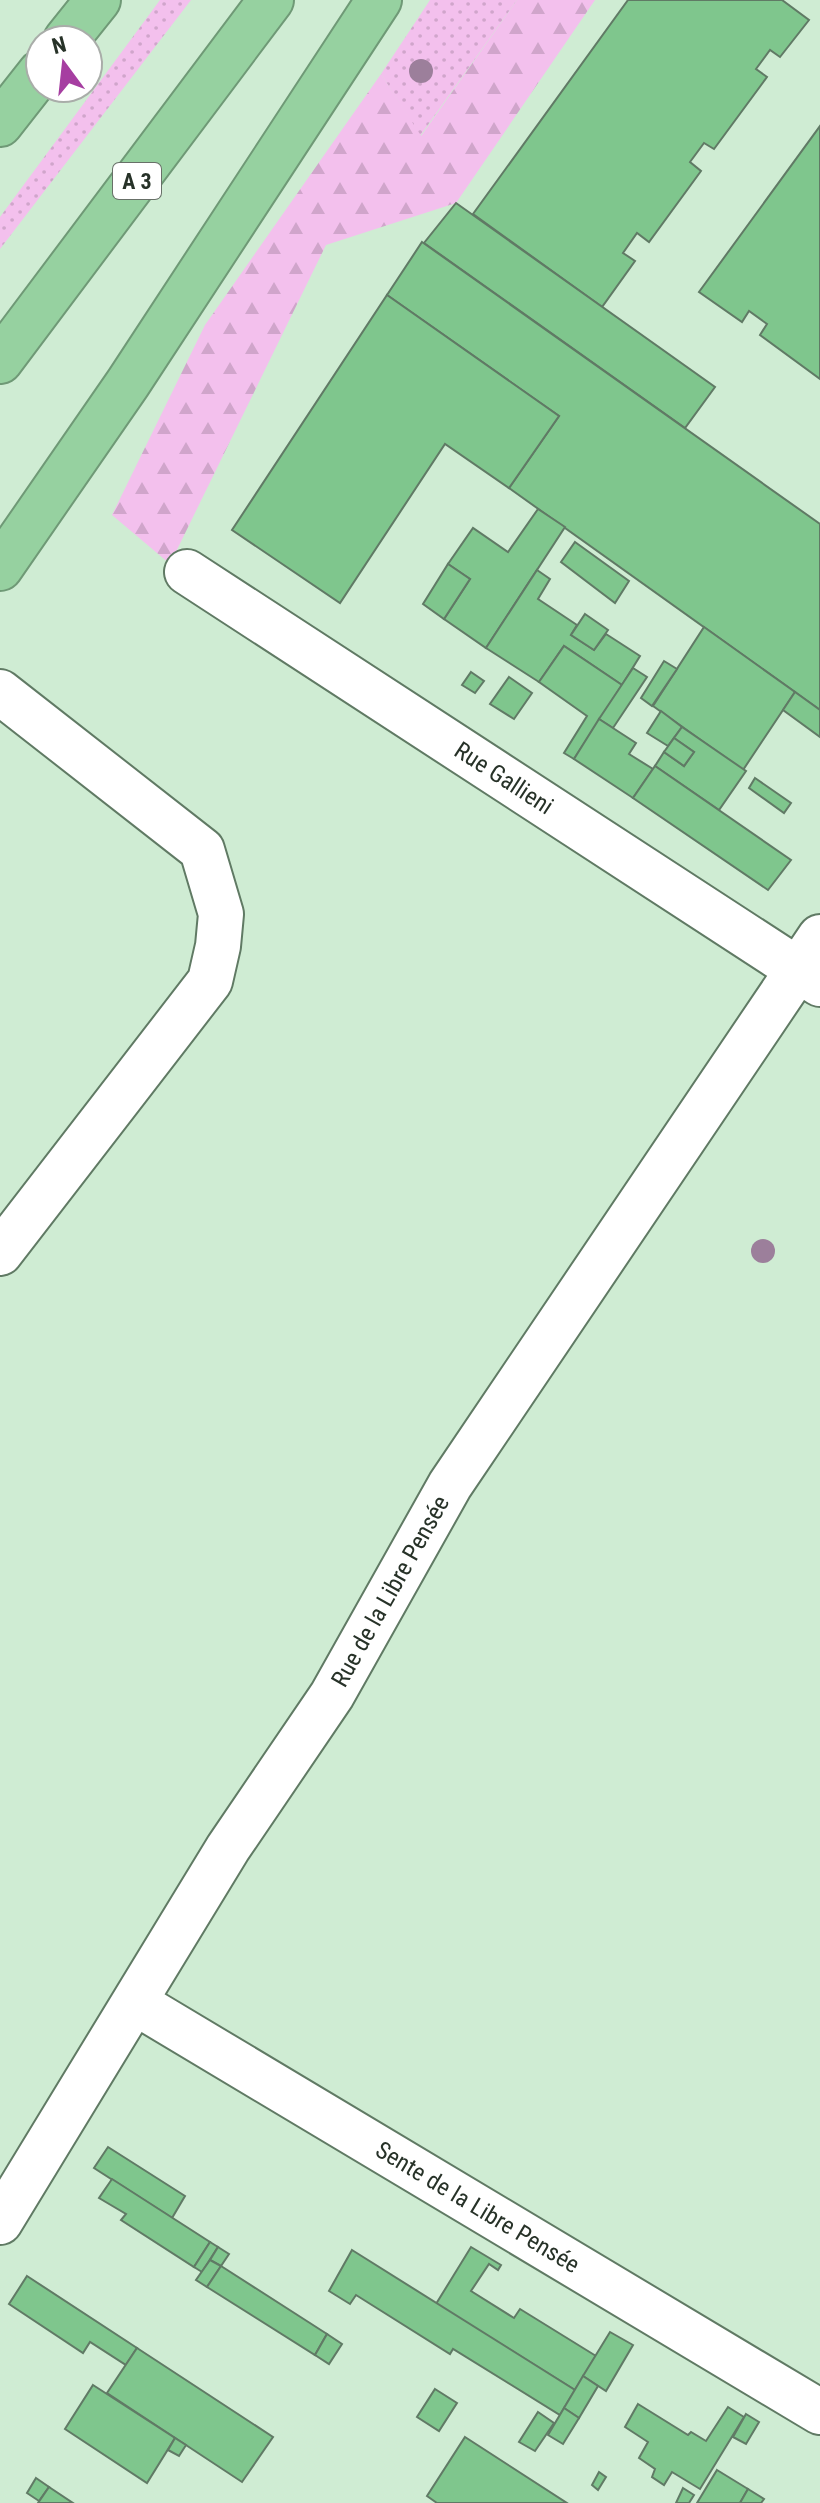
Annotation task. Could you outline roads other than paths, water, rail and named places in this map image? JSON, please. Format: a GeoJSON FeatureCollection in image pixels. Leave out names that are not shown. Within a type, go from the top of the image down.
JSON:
{"type":"FeatureCollection","features":[{"type":"Feature","properties":{"kind":"highway"},"geometry":{"type":"LineString","coordinates":[[79,24],[98,0]]}},
{"type":"Feature","properties":{"kind":"highway","name":"A 3"},"geometry":{"type":"LineString","coordinates":[[0,361],[271,0]]}},
{"type":"Feature","properties":{"kind":"highway"},"geometry":{"type":"LineString","coordinates":[[0,568],[128,383],[379,0]]}},
{"type":"Feature","properties":{"kind":"highway"},"geometry":{"type":"LineString","coordinates":[[0,124],[24,93]]}},
{"type":"Feature","properties":{"kind":"street","name":"Rue Gallieni"},"geometry":{"type":"LineString","coordinates":[[187,572],[812,963]]}},
{"type":"Feature","properties":{"kind":"street"},"geometry":{"type":"LineString","coordinates":[[0,1253],[210,981],[221,914],[202,850],[1,692]]}},
{"type":"Feature","properties":{"kind":"street","name":"Rue de la Libre Pensée"},"geometry":{"type":"LineString","coordinates":[[0,2222],[228,1848],[332,1695],[450,1485],[812,963]]}},
{"type":"Feature","properties":{"kind":"street","name":"Sente de la Libre Pensée"},"geometry":{"type":"LineString","coordinates":[[136,2003],[820,2412]]}}]}
